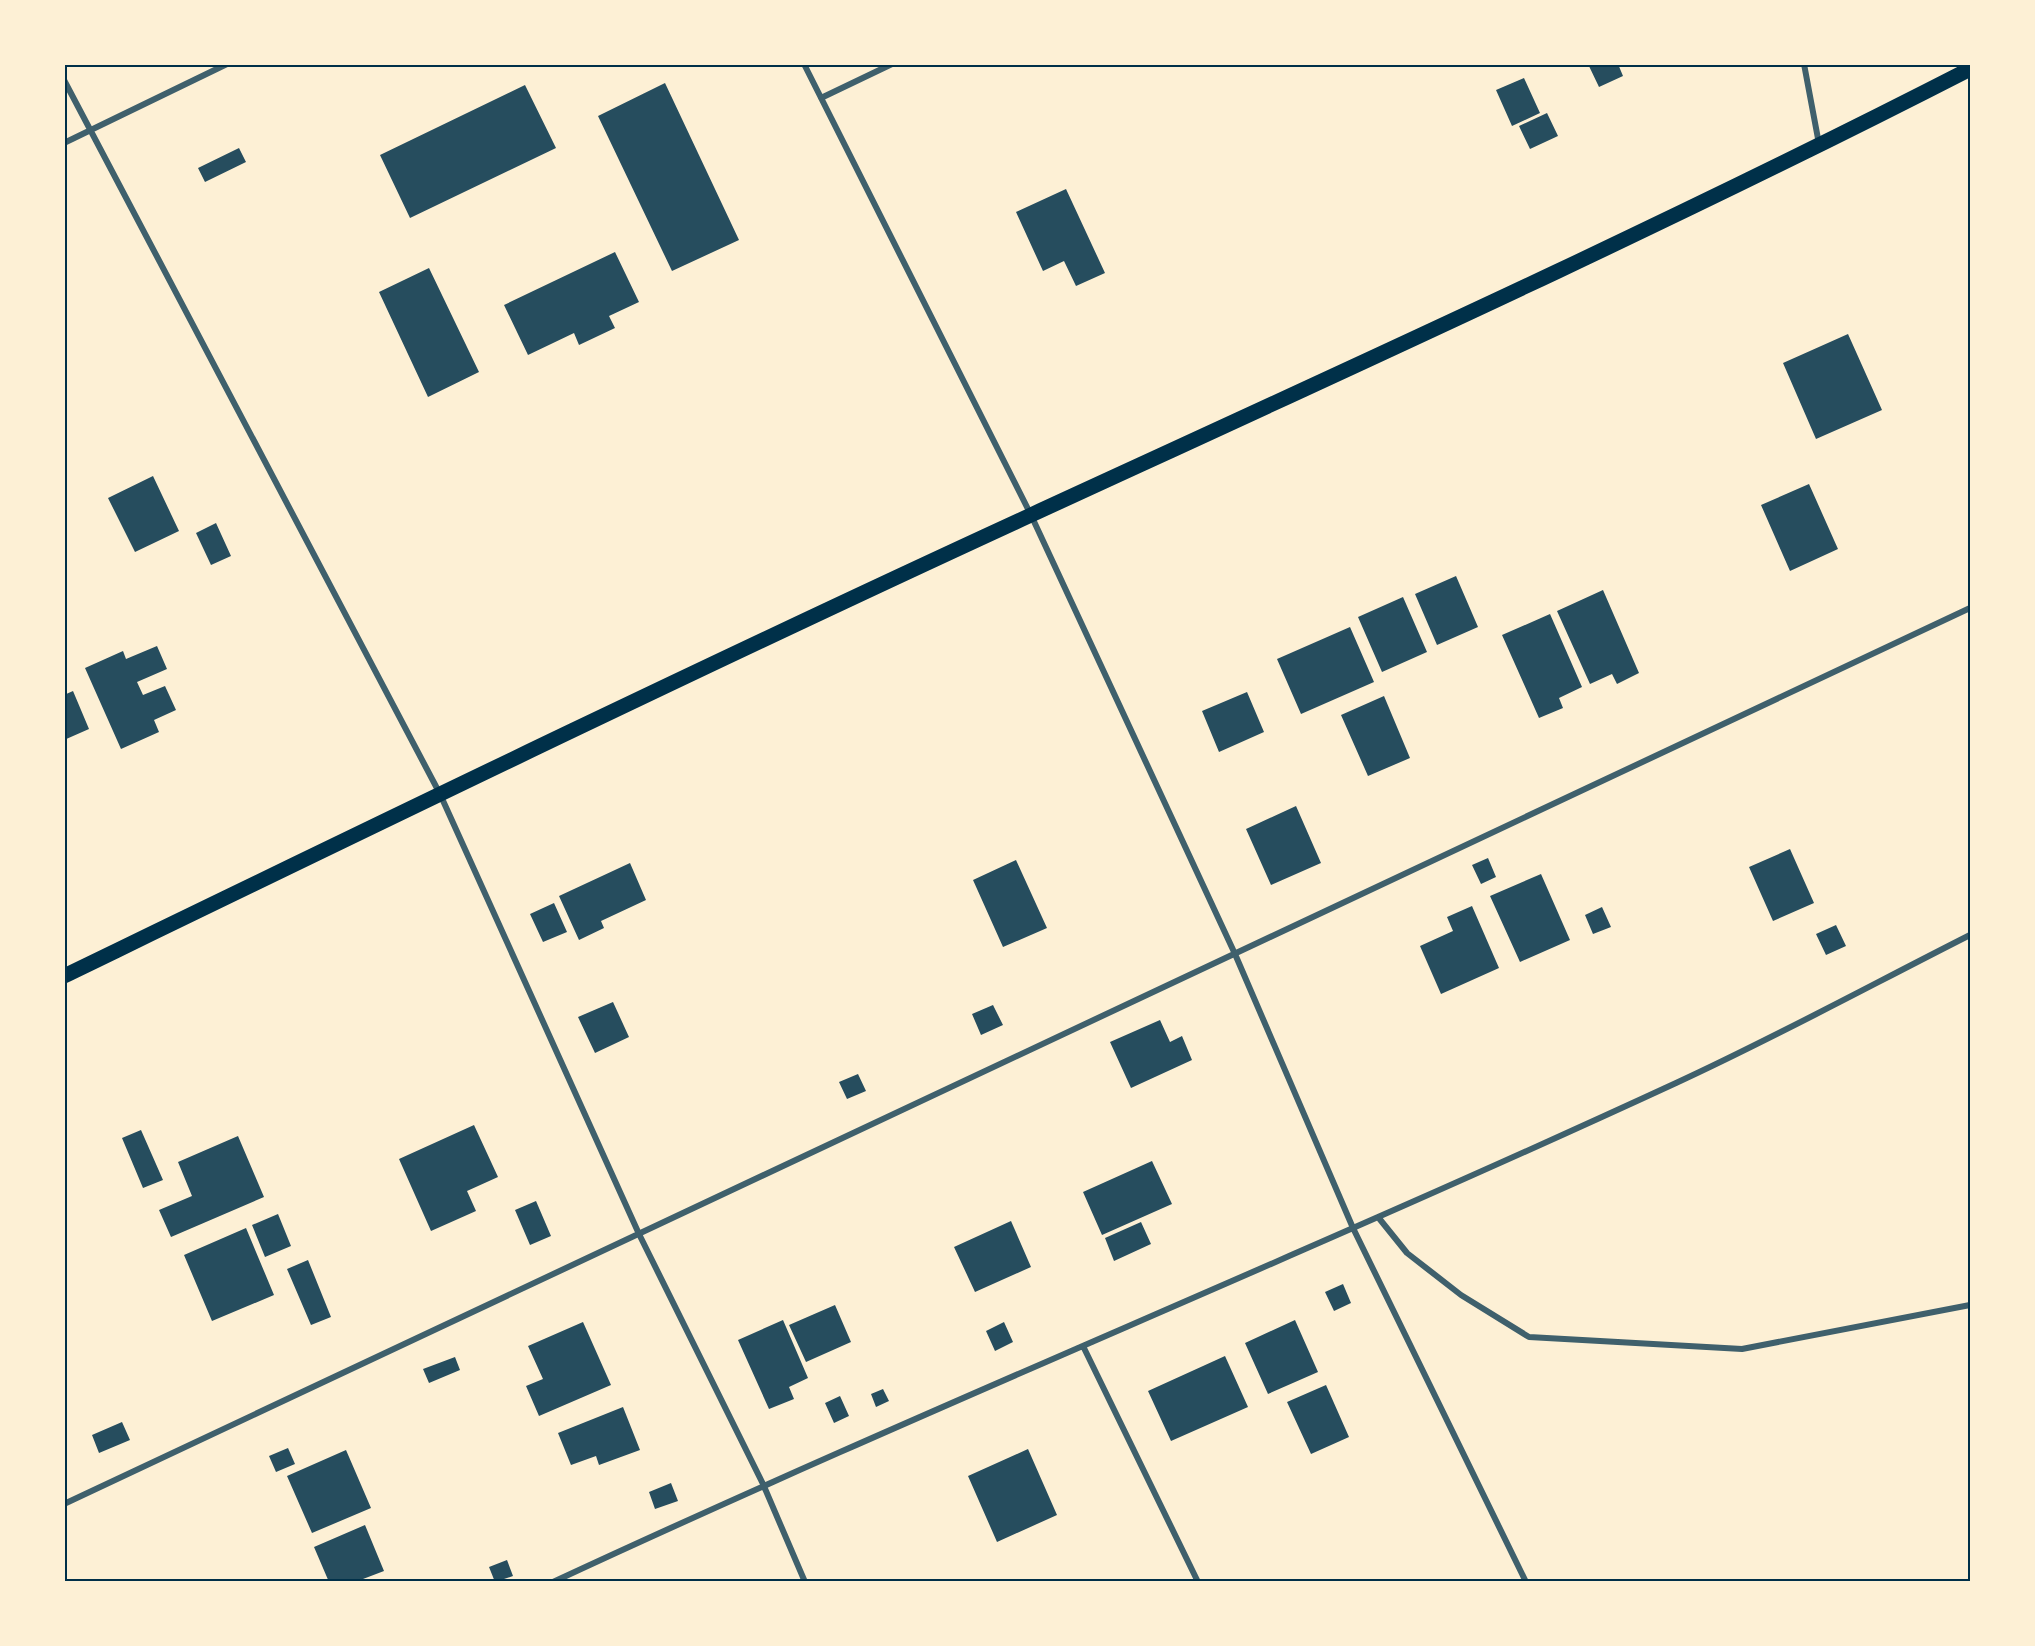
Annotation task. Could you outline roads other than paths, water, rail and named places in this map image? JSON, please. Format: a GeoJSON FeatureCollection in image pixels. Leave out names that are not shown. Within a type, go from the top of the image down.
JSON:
{"type":"FeatureCollection","features":[{"type":"Feature","properties":{"kind":"main road"},"geometry":{"type":"LineString","coordinates":[[64,976],[440,794],[1819,147],[1971,69]]}},
{"type":"Feature","properties":{"kind":"street"},"geometry":{"type":"LineString","coordinates":[[64,143],[91,132],[227,64]]}},
{"type":"Feature","properties":{"kind":"street"},"geometry":{"type":"LineString","coordinates":[[804,64],[1031,515],[1235,954],[1353,1228],[1526,1581]]}},
{"type":"Feature","properties":{"kind":"street"},"geometry":{"type":"LineString","coordinates":[[821,98],[892,64]]}},
{"type":"Feature","properties":{"kind":"street"},"geometry":{"type":"LineString","coordinates":[[1804,64],[1819,147]]}},
{"type":"Feature","properties":{"kind":"street"},"geometry":{"type":"LineString","coordinates":[[64,80],[440,794],[639,1234],[763,1484],[805,1581]]}},
{"type":"Feature","properties":{"kind":"street"},"geometry":{"type":"LineString","coordinates":[[64,1504],[1971,609]]}},
{"type":"Feature","properties":{"kind":"street"},"geometry":{"type":"LineString","coordinates":[[553,1581],[763,1484],[1353,1228],[1679,1082],[1971,935]]}},
{"type":"Feature","properties":{"kind":"street"},"geometry":{"type":"LineString","coordinates":[[1378,1217],[1407,1253],[1461,1296],[1529,1337],[1742,1349],[1971,1305]]}},
{"type":"Feature","properties":{"kind":"street"},"geometry":{"type":"LineString","coordinates":[[1083,1346],[1198,1581]]}}]}
